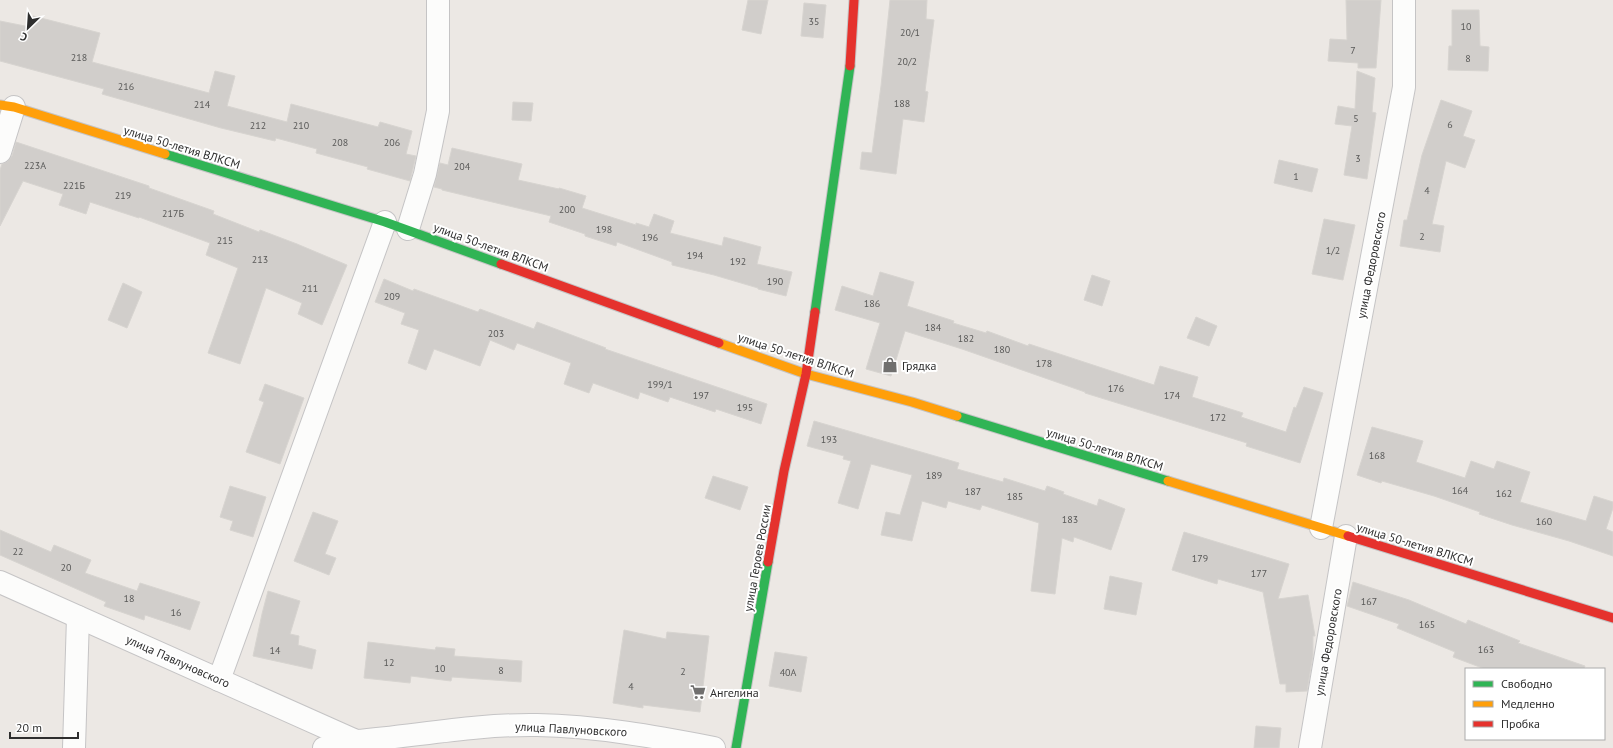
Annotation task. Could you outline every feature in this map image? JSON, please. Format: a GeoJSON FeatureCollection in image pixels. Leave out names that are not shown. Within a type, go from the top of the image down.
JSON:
{"type":"FeatureCollection","features":[{"type":"Feature","properties":{"kind":"street"},"geometry":{"type":"LineString","coordinates":[[408,230],[425,174],[438,111],[438,0]]}},
{"type":"Feature","properties":{"kind":"street","name":"улица Героев России"},"geometry":{"type":"LineString","coordinates":[[736,748],[784,471],[806,374],[852,54],[854,0]]}},
{"type":"Feature","properties":{"kind":"street","name":"улица Федоровского"},"geometry":{"type":"LineString","coordinates":[[1321,528],[1404,87],[1404,0]]}},
{"type":"Feature","properties":{"kind":"street"},"geometry":{"type":"LineString","coordinates":[[0,152],[7,106]]}},
{"type":"Feature","properties":{"kind":"street","name":"улица 50-летия ВЛКСМ"},"geometry":{"type":"LineString","coordinates":[[7,106],[385,222],[806,374],[912,402],[1613,618]]}},
{"type":"Feature","properties":{"kind":"street"},"geometry":{"type":"LineString","coordinates":[[219,680],[385,222]]}},
{"type":"Feature","properties":{"kind":"street","name":"улица Федоровского"},"geometry":{"type":"LineString","coordinates":[[1310,748],[1346,536]]}},
{"type":"Feature","properties":{"kind":"street","name":"улица Павлуновского"},"geometry":{"type":"LineString","coordinates":[[0,582],[356,741]]}},
{"type":"Feature","properties":{"kind":"street"},"geometry":{"type":"LineString","coordinates":[[74,748],[78,617]]}},
{"type":"Feature","properties":{"kind":"street","name":"улица Павлуновского"},"geometry":{"type":"LineString","coordinates":[[324,748],[356,741],[391,738],[470,727],[537,725],[627,732],[714,748]]}},
{"type":"Feature","properties":{"kind":"building"},"geometry":{"type":"Polygon","coordinates":[[[748,0],[768,0],[761,34],[742,30],[748,0]]]}},
{"type":"Feature","properties":{"kind":"building"},"geometry":{"type":"Polygon","coordinates":[[[890,0],[927,0],[926,19],[934,20],[925,91],[928,92],[924,122],[903,119],[896,174],[860,169],[862,152],[872,153],[890,0]]]}},
{"type":"Feature","properties":{"kind":"building"},"geometry":{"type":"Polygon","coordinates":[[[1346,0],[1381,0],[1376,68],[1358,68],[1358,63],[1328,61],[1330,39],[1347,40],[1346,0]]]}},
{"type":"Feature","properties":{"kind":"building"},"geometry":{"type":"Polygon","coordinates":[[[804,3],[826,5],[823,38],[801,36],[804,3]]]}},
{"type":"Feature","properties":{"kind":"building"},"geometry":{"type":"Polygon","coordinates":[[[1452,10],[1479,10],[1480,46],[1489,47],[1488,71],[1448,70],[1449,46],[1452,46],[1452,10]]]}},
{"type":"Feature","properties":{"kind":"building"},"geometry":{"type":"Polygon","coordinates":[[[33,16],[100,33],[92,62],[209,93],[215,71],[235,76],[227,106],[287,122],[291,104],[378,127],[380,122],[412,131],[406,154],[416,156],[410,181],[367,169],[368,167],[316,153],[317,149],[276,138],[275,141],[221,128],[102,94],[104,89],[0,61],[0,21],[30,27],[33,16]]]}},
{"type":"Feature","properties":{"kind":"building"},"geometry":{"type":"Polygon","coordinates":[[[1357,71],[1375,78],[1372,112],[1376,113],[1367,179],[1344,175],[1352,126],[1335,124],[1338,106],[1355,109],[1357,71]]]}},
{"type":"Feature","properties":{"kind":"building"},"geometry":{"type":"Polygon","coordinates":[[[1441,100],[1472,111],[1463,136],[1475,140],[1465,168],[1446,161],[1432,224],[1444,226],[1440,252],[1400,246],[1404,220],[1407,220],[1422,155],[1441,100]]]}},
{"type":"Feature","properties":{"kind":"building"},"geometry":{"type":"Polygon","coordinates":[[[513,102],[533,103],[531,121],[512,120],[513,102]]]}},
{"type":"Feature","properties":{"kind":"building"},"geometry":{"type":"Polygon","coordinates":[[[16,142],[149,186],[149,188],[214,211],[213,214],[259,232],[260,230],[297,244],[347,265],[322,325],[298,314],[302,303],[266,288],[240,364],[208,353],[238,268],[206,255],[210,243],[139,217],[90,202],[86,214],[59,205],[63,194],[23,181],[0,226],[0,170],[2,164],[8,161],[12,156],[16,142]]]}},
{"type":"Feature","properties":{"kind":"building"},"geometry":{"type":"Polygon","coordinates":[[[452,148],[522,164],[518,180],[559,188],[586,196],[582,208],[636,225],[636,223],[649,227],[654,214],[674,221],[670,233],[722,246],[724,237],[761,247],[757,264],[792,272],[786,296],[714,275],[672,265],[672,262],[617,242],[616,246],[585,236],[585,234],[549,222],[551,216],[434,187],[440,163],[448,165],[452,148]]]}},
{"type":"Feature","properties":{"kind":"building"},"geometry":{"type":"Polygon","coordinates":[[[1279,160],[1318,169],[1312,192],[1274,183],[1279,160]]]}},
{"type":"Feature","properties":{"kind":"building"},"geometry":{"type":"Polygon","coordinates":[[[1324,219],[1355,225],[1343,280],[1312,274],[1324,219]]]}},
{"type":"Feature","properties":{"kind":"building"},"geometry":{"type":"Polygon","coordinates":[[[880,272],[914,282],[907,306],[954,321],[953,323],[986,333],[987,331],[1028,346],[1029,344],[1154,385],[1160,366],[1198,377],[1192,397],[1243,413],[1241,417],[1286,432],[1294,407],[1296,408],[1304,387],[1323,393],[1300,463],[1246,446],[1247,443],[1085,393],[962,349],[905,331],[891,376],[866,369],[880,323],[835,310],[842,286],[873,296],[880,272]]]}},
{"type":"Feature","properties":{"kind":"building"},"geometry":{"type":"Polygon","coordinates":[[[1092,275],[1110,281],[1102,306],[1084,300],[1092,275]]]}},
{"type":"Feature","properties":{"kind":"building"},"geometry":{"type":"Polygon","coordinates":[[[384,279],[413,291],[414,289],[478,312],[480,309],[534,329],[537,322],[606,348],[605,349],[767,404],[761,424],[716,409],[715,412],[670,397],[668,402],[640,392],[638,399],[593,383],[589,393],[564,384],[571,363],[517,343],[514,350],[490,340],[480,366],[434,349],[426,370],[408,363],[419,330],[401,324],[405,313],[375,302],[384,279]]]}},
{"type":"Feature","properties":{"kind":"building"},"geometry":{"type":"Polygon","coordinates":[[[123,283],[142,292],[127,328],[108,320],[123,283]]]}},
{"type":"Feature","properties":{"kind":"building"},"geometry":{"type":"Polygon","coordinates":[[[1196,317],[1217,326],[1209,346],[1187,338],[1196,317]]]}},
{"type":"Feature","properties":{"kind":"building"},"geometry":{"type":"Polygon","coordinates":[[[265,384],[304,398],[280,464],[246,452],[264,402],[259,400],[265,384]]]}},
{"type":"Feature","properties":{"kind":"building"},"geometry":{"type":"Polygon","coordinates":[[[814,421],[959,463],[957,469],[1003,482],[1004,478],[1045,491],[1047,486],[1064,492],[1063,494],[1097,506],[1099,499],[1125,509],[1111,550],[1074,537],[1073,542],[1062,538],[1055,594],[1031,591],[1039,523],[982,505],[980,510],[948,501],[946,508],[922,501],[912,541],[881,535],[886,512],[900,515],[912,475],[871,464],[858,509],[838,503],[851,461],[843,459],[844,456],[807,446],[814,421]]]}},
{"type":"Feature","properties":{"kind":"building"},"geometry":{"type":"Polygon","coordinates":[[[1372,427],[1423,441],[1416,462],[1465,478],[1471,461],[1494,469],[1497,461],[1530,472],[1520,502],[1586,521],[1594,496],[1613,502],[1613,508],[1606,529],[1613,532],[1613,556],[1479,514],[1480,512],[1434,496],[1382,481],[1381,483],[1357,475],[1372,427]]]}},
{"type":"Feature","properties":{"kind":"building"},"geometry":{"type":"Polygon","coordinates":[[[713,476],[748,487],[740,510],[705,498],[713,476]]]}},
{"type":"Feature","properties":{"kind":"building"},"geometry":{"type":"Polygon","coordinates":[[[230,486],[266,497],[253,537],[230,530],[233,521],[220,517],[230,486]]]}},
{"type":"Feature","properties":{"kind":"building"},"geometry":{"type":"Polygon","coordinates":[[[313,512],[338,521],[325,554],[336,558],[329,575],[294,561],[313,512]]]}},
{"type":"Feature","properties":{"kind":"building"},"geometry":{"type":"Polygon","coordinates":[[[0,530],[51,552],[54,545],[91,560],[85,573],[137,591],[140,583],[200,602],[190,630],[145,615],[144,620],[104,606],[106,602],[0,555],[0,530]]]}},
{"type":"Feature","properties":{"kind":"building"},"geometry":{"type":"Polygon","coordinates":[[[1184,532],[1289,564],[1278,599],[1308,595],[1315,636],[1313,636],[1313,655],[1307,691],[1286,692],[1286,684],[1280,684],[1263,592],[1218,579],[1217,584],[1172,570],[1184,532]]]}},
{"type":"Feature","properties":{"kind":"building"},"geometry":{"type":"Polygon","coordinates":[[[1110,576],[1142,583],[1136,615],[1104,609],[1110,576]]]}},
{"type":"Feature","properties":{"kind":"building"},"geometry":{"type":"Polygon","coordinates":[[[1353,582],[1409,600],[1466,624],[1468,620],[1520,641],[1518,643],[1585,666],[1584,668],[1482,668],[1453,657],[1455,652],[1397,628],[1399,624],[1347,606],[1353,582]]]}},
{"type":"Feature","properties":{"kind":"building"},"geometry":{"type":"Polygon","coordinates":[[[268,591],[300,601],[290,634],[299,636],[298,645],[316,650],[312,669],[253,656],[268,591]]]}},
{"type":"Feature","properties":{"kind":"building"},"geometry":{"type":"Polygon","coordinates":[[[624,630],[666,639],[667,632],[709,636],[700,712],[643,705],[643,708],[613,703],[624,630]]]}},
{"type":"Feature","properties":{"kind":"building"},"geometry":{"type":"Polygon","coordinates":[[[368,642],[435,650],[436,647],[455,649],[454,656],[522,661],[521,682],[452,677],[451,681],[411,676],[410,683],[364,678],[368,642]]]}},
{"type":"Feature","properties":{"kind":"building"},"geometry":{"type":"Polygon","coordinates":[[[775,652],[807,657],[801,692],[769,686],[775,652]]]}},
{"type":"Feature","properties":{"kind":"building"},"geometry":{"type":"Polygon","coordinates":[[[1256,726],[1281,728],[1279,748],[1254,748],[1256,726]]]}},
{"type":"Feature","properties":{"kind":"traffic: fast"},"geometry":{"type":"LineString","coordinates":[[815,312],[850,66]]}},
{"type":"Feature","properties":{"kind":"traffic: fast"},"geometry":{"type":"LineString","coordinates":[[165,154],[385,222],[501,264]]}},
{"type":"Feature","properties":{"kind":"traffic: fast"},"geometry":{"type":"LineString","coordinates":[[957,416],[1168,481]]}},
{"type":"Feature","properties":{"kind":"traffic: fast"},"geometry":{"type":"LineString","coordinates":[[736,748],[768,562]]}},
{"type":"Feature","properties":{"kind":"traffic: slow"},"geometry":{"type":"LineString","coordinates":[[0,105],[14,107],[165,154]]}},
{"type":"Feature","properties":{"kind":"traffic: slow"},"geometry":{"type":"LineString","coordinates":[[719,343],[806,374],[912,402],[957,416]]}},
{"type":"Feature","properties":{"kind":"traffic: slow"},"geometry":{"type":"LineString","coordinates":[[1168,481],[1348,536]]}},
{"type":"Feature","properties":{"kind":"traffic: jam"},"geometry":{"type":"LineString","coordinates":[[850,66],[854,0]]}},
{"type":"Feature","properties":{"kind":"traffic: jam"},"geometry":{"type":"LineString","coordinates":[[501,264],[719,343]]}},
{"type":"Feature","properties":{"kind":"traffic: jam"},"geometry":{"type":"LineString","coordinates":[[768,562],[784,471],[806,374],[815,312]]}},
{"type":"Feature","properties":{"kind":"traffic: jam"},"geometry":{"type":"LineString","coordinates":[[1348,536],[1613,618]]}},
{"type":"Feature","properties":{"kind":"place","name":"Грядка"},"geometry":{"type":"Point","coordinates":[890,365]}},
{"type":"Feature","properties":{"kind":"place","name":"Ангелина"},"geometry":{"type":"Point","coordinates":[698,692]}}]}
